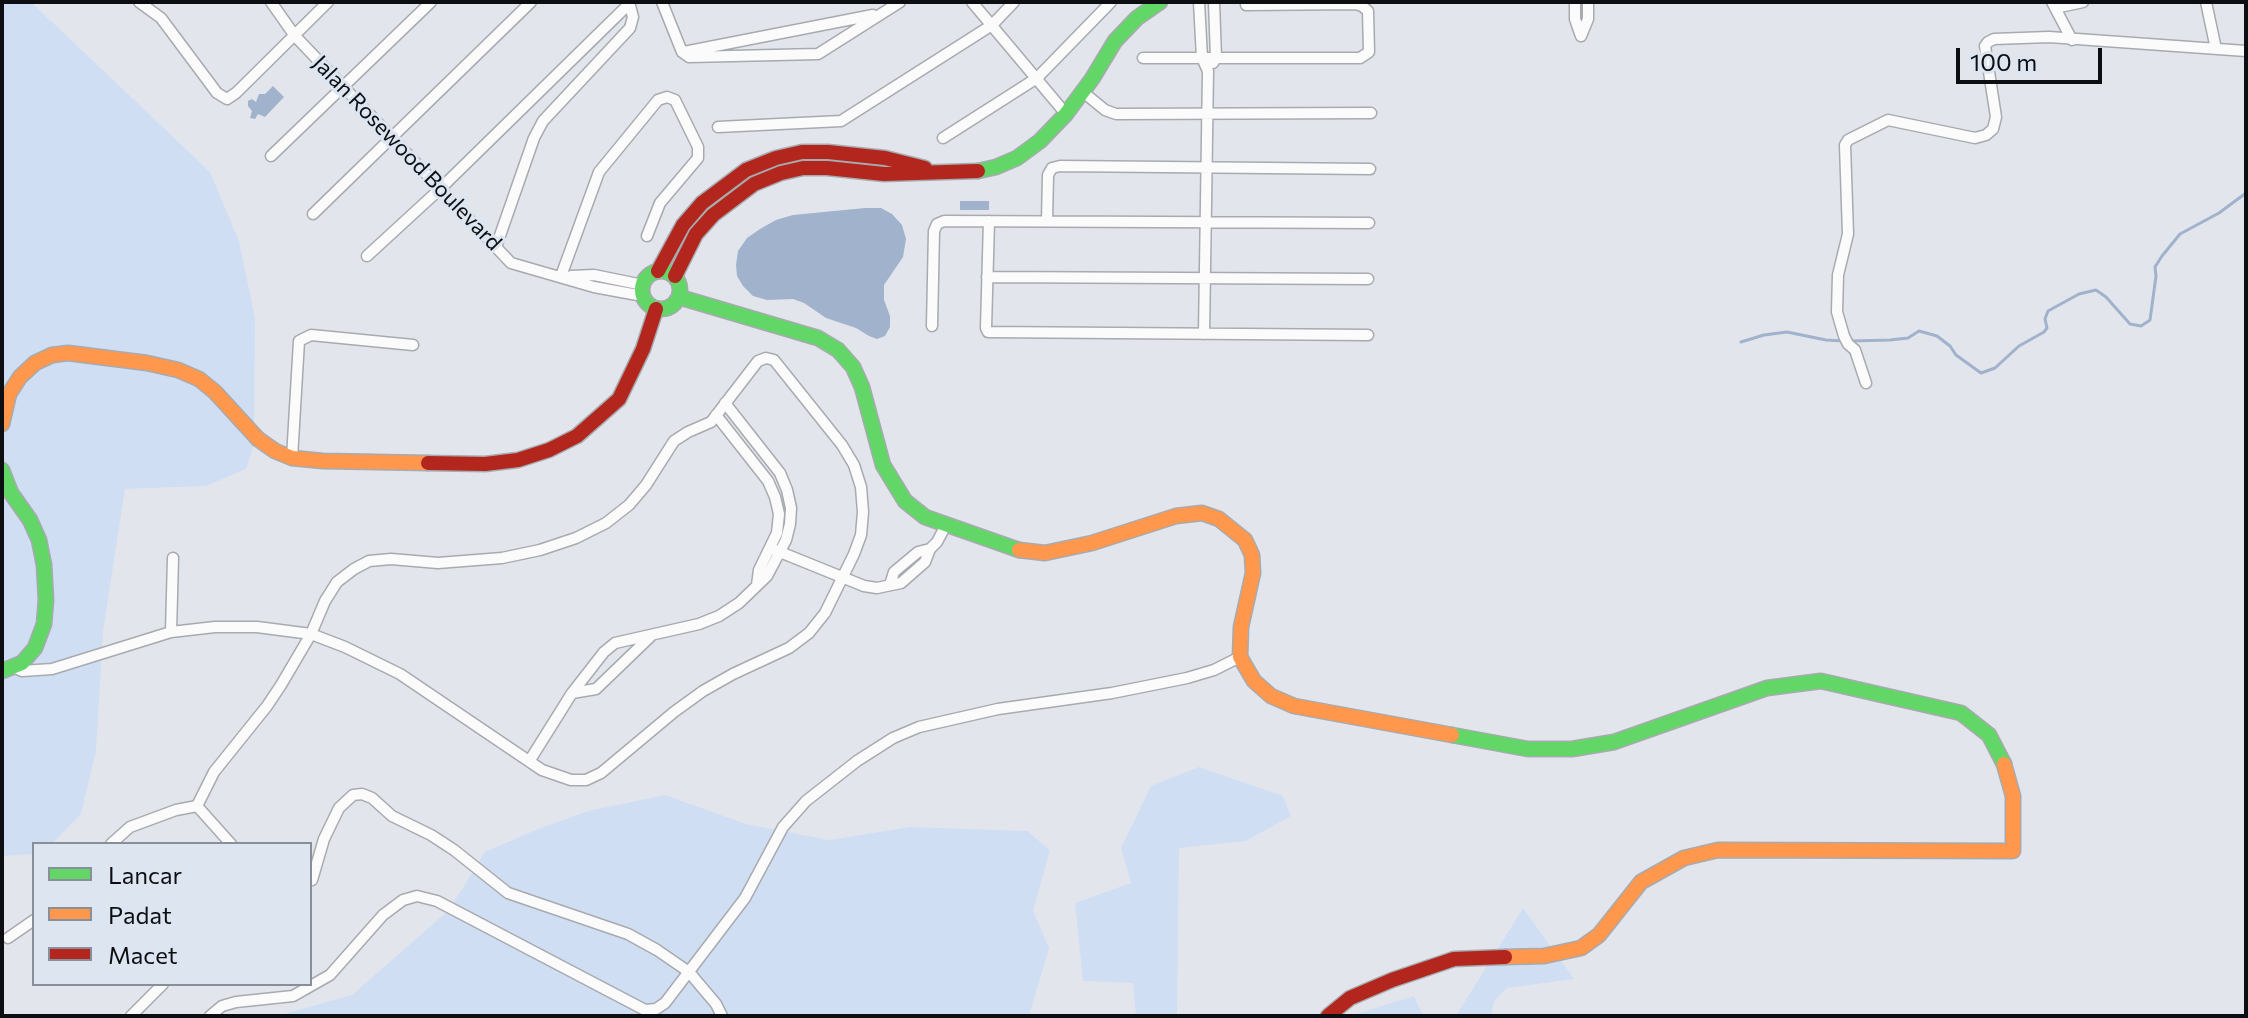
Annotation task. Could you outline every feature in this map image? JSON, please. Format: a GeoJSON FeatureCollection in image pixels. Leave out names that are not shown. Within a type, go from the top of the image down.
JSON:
{"type":"FeatureCollection","features":[{"type":"Feature","properties":{"kind":"street"},"geometry":{"type":"LineString","coordinates":[[139,2],[161,18],[217,93],[227,99],[328,2]]}},
{"type":"Feature","properties":{"kind":"street","name":"Jalan Rosewood Boulevard"},"geometry":{"type":"LineString","coordinates":[[271,2],[295,36],[511,263],[594,287],[643,290]]}},
{"type":"Feature","properties":{"kind":"street"},"geometry":{"type":"LineString","coordinates":[[271,156],[431,2]]}},
{"type":"Feature","properties":{"kind":"street"},"geometry":{"type":"LineString","coordinates":[[313,214],[531,2]]}},
{"type":"Feature","properties":{"kind":"street"},"geometry":{"type":"LineString","coordinates":[[367,256],[441,188],[630,2]]}},
{"type":"Feature","properties":{"kind":"street"},"geometry":{"type":"LineString","coordinates":[[496,247],[534,138],[543,121],[630,28],[633,17],[630,2]]}},
{"type":"Feature","properties":{"kind":"street"},"geometry":{"type":"LineString","coordinates":[[662,2],[682,52],[689,57],[818,54],[900,2]]}},
{"type":"Feature","properties":{"kind":"street"},"geometry":{"type":"LineString","coordinates":[[972,2],[1066,114]]}},
{"type":"Feature","properties":{"kind":"street"},"geometry":{"type":"LineString","coordinates":[[718,127],[841,121],[992,25],[1014,2]]}},
{"type":"Feature","properties":{"kind":"street"},"geometry":{"type":"LineString","coordinates":[[943,138],[1037,78],[1111,2]]}},
{"type":"Feature","properties":{"kind":"street"},"geometry":{"type":"LineString","coordinates":[[675,276],[696,234],[713,215],[754,184],[781,173],[803,168],[884,174],[973,172],[1017,158],[1040,141],[1066,114],[1115,41],[1137,18],[1160,2]]}},
{"type":"Feature","properties":{"kind":"street"},"geometry":{"type":"LineString","coordinates":[[1199,2],[1202,58],[1208,71],[1204,334]]}},
{"type":"Feature","properties":{"kind":"street"},"geometry":{"type":"LineString","coordinates":[[1208,71],[1216,58],[1214,2]]}},
{"type":"Feature","properties":{"kind":"street"},"geometry":{"type":"LineString","coordinates":[[1575,2],[1575,19],[1581,36],[1588,19],[1588,2]]}},
{"type":"Feature","properties":{"kind":"street"},"geometry":{"type":"LineString","coordinates":[[2206,2],[2216,49]]}},
{"type":"Feature","properties":{"kind":"street"},"geometry":{"type":"LineString","coordinates":[[2072,40],[2054,5],[2075,3]]}},
{"type":"Feature","properties":{"kind":"street"},"geometry":{"type":"LineString","coordinates":[[1143,58],[1360,58],[1369,52],[1368,11],[1362,6],[1246,5]]}},
{"type":"Feature","properties":{"kind":"street"},"geometry":{"type":"LineString","coordinates":[[682,52],[881,14]]}},
{"type":"Feature","properties":{"kind":"street"},"geometry":{"type":"LineString","coordinates":[[1866,383],[1855,350],[1845,340],[1837,312],[1838,275],[1848,234],[1846,143],[1870,127],[1888,120],[1975,138],[1986,135],[1993,129],[1996,117],[1985,46],[1994,39],[2049,37],[2246,51]]}},
{"type":"Feature","properties":{"kind":"street"},"geometry":{"type":"LineString","coordinates":[[1083,92],[1105,110],[1116,114],[1371,113]]}},
{"type":"Feature","properties":{"kind":"street"},"geometry":{"type":"LineString","coordinates":[[561,276],[599,172],[658,100],[667,97],[675,100],[698,147],[698,158],[660,203],[647,236]]}},
{"type":"Feature","properties":{"kind":"street"},"geometry":{"type":"LineString","coordinates":[[658,271],[683,225],[702,203],[746,170],[776,158],[802,152],[828,152],[885,158],[948,173]]}},
{"type":"Feature","properties":{"kind":"street"},"geometry":{"type":"LineString","coordinates":[[1047,221],[1048,175],[1052,168],[1060,166],[1370,169]]}},
{"type":"Feature","properties":{"kind":"street"},"geometry":{"type":"LineString","coordinates":[[932,326],[934,231],[937,224],[944,221],[1369,223]]}},
{"type":"Feature","properties":{"kind":"street"},"geometry":{"type":"LineString","coordinates":[[989,221],[988,332],[1368,335]]}},
{"type":"Feature","properties":{"kind":"street"},"geometry":{"type":"LineString","coordinates":[[658,271],[675,276],[680,286],[679,297],[670,307],[656,309],[646,302],[643,290],[649,275],[658,271]]}},
{"type":"Feature","properties":{"kind":"street"},"geometry":{"type":"LineString","coordinates":[[987,277],[1368,279]]}},
{"type":"Feature","properties":{"kind":"street"},"geometry":{"type":"LineString","coordinates":[[679,297],[818,338],[838,350],[853,367],[862,387],[883,465],[905,501],[925,517],[1016,550],[1045,553],[1092,543],[1176,516],[1202,513],[1219,519],[1245,540],[1252,555],[1253,573],[1241,627],[1240,657],[1254,681],[1271,696],[1294,706],[1528,749],[1572,749],[1614,742],[1767,688],[1821,681],[1961,713],[1989,735],[2003,760],[2013,796],[2013,851],[1718,850],[1684,858],[1641,882],[1599,935],[1581,948],[1544,956],[1454,959],[1350,998],[1328,1016]]}},
{"type":"Feature","properties":{"kind":"street"},"geometry":{"type":"LineString","coordinates":[[2,424],[9,394],[20,377],[35,363],[52,355],[68,353],[102,355],[163,366],[199,379],[258,439],[292,458],[485,464],[518,460],[549,450],[577,436],[619,399],[643,349],[656,309]]}},
{"type":"Feature","properties":{"kind":"street"},"geometry":{"type":"LineString","coordinates":[[292,458],[299,341],[311,335],[413,345]]}},
{"type":"Feature","properties":{"kind":"street"},"geometry":{"type":"LineString","coordinates":[[8,669],[52,669],[171,632],[215,627],[257,627],[311,634],[400,674],[542,770],[571,780],[586,780],[601,773],[703,691],[789,648],[809,633],[825,613],[861,535],[861,487],[854,465],[842,445],[774,360],[766,358],[758,361],[711,422],[674,441],[646,485],[629,505],[606,523],[576,538],[502,558],[438,563],[391,559],[369,561],[337,582],[311,634],[267,706],[214,772],[197,806]]}},
{"type":"Feature","properties":{"kind":"street"},"geometry":{"type":"LineString","coordinates":[[725,403],[780,473],[787,490],[791,508],[790,524],[786,540],[775,550]]}},
{"type":"Feature","properties":{"kind":"street"},"geometry":{"type":"LineString","coordinates":[[530,760],[572,693],[604,652],[615,643],[699,624],[719,616],[739,603],[767,576],[775,550],[779,514],[775,497],[768,481],[716,415]]}},
{"type":"Feature","properties":{"kind":"street"},"geometry":{"type":"LineString","coordinates":[[2,470],[11,493],[30,520],[39,540],[44,565],[44,624],[35,648],[22,663],[8,669]]}},
{"type":"Feature","properties":{"kind":"street"},"geometry":{"type":"LineString","coordinates":[[775,550],[864,586],[877,588],[901,583],[925,562],[946,525]]}},
{"type":"Feature","properties":{"kind":"street"},"geometry":{"type":"LineString","coordinates":[[171,632],[173,558]]}},
{"type":"Feature","properties":{"kind":"street"},"geometry":{"type":"LineString","coordinates":[[572,693],[596,689],[654,634]]}},
{"type":"Feature","properties":{"kind":"street"},"geometry":{"type":"LineString","coordinates":[[312,985],[330,975],[383,915],[403,900],[417,896],[437,901],[645,1010],[656,1009],[665,1003],[745,898],[783,827],[806,801],[857,761],[893,738],[919,727],[998,709],[1112,693],[1187,678],[1214,670],[1240,657]]}},
{"type":"Feature","properties":{"kind":"street"},"geometry":{"type":"LineString","coordinates":[[312,878],[324,839],[339,808],[353,795],[362,794],[372,798],[392,816],[454,850],[508,893],[628,934],[657,950],[689,972],[716,1004],[722,1016]]}},
{"type":"Feature","properties":{"kind":"street"},"geometry":{"type":"LineString","coordinates":[[113,842],[130,827],[176,810],[197,806]]}},
{"type":"Feature","properties":{"kind":"street"},"geometry":{"type":"LineString","coordinates":[[197,806],[229,842]]}},
{"type":"Feature","properties":{"kind":"street"},"geometry":{"type":"LineString","coordinates":[[8,938],[32,921]]}},
{"type":"Feature","properties":{"kind":"street"},"geometry":{"type":"LineString","coordinates":[[131,1016],[161,986]]}},
{"type":"Feature","properties":{"kind":"street"},"geometry":{"type":"LineString","coordinates":[[210,1016],[222,1006],[293,996],[311,986]]}},
{"type":"Feature","properties":{"kind":"shaded area"},"geometry":{"type":"Polygon","coordinates":[[[2,2],[31,2],[210,172],[239,241],[255,318],[254,445],[246,469],[206,486],[125,489],[103,631],[96,751],[81,814],[54,842],[32,842],[32,854],[2,856],[2,2]]]}},
{"type":"Feature","properties":{"kind":"shaded area"},"geometry":{"type":"Polygon","coordinates":[[[273,86],[284,97],[265,117],[258,114],[255,119],[250,118],[252,111],[248,101],[252,99],[256,102],[259,94],[265,94],[273,86]]]}},
{"type":"Feature","properties":{"kind":"shaded area"},"geometry":{"type":"Polygon","coordinates":[[[960,201],[989,201],[989,210],[960,210],[960,201]]]}},
{"type":"Feature","properties":{"kind":"shaded area"},"geometry":{"type":"Polygon","coordinates":[[[881,208],[892,214],[902,225],[906,239],[903,257],[884,285],[884,300],[890,316],[890,327],[885,336],[877,339],[869,336],[826,318],[793,299],[767,300],[753,296],[737,276],[738,251],[747,238],[776,220],[793,215],[881,208]]]}},
{"type":"Feature","properties":{"kind":"shaded area"},"geometry":{"type":"Polygon","coordinates":[[[1199,767],[1283,796],[1291,816],[1246,841],[1179,848],[1177,1016],[1136,1016],[1133,983],[1083,981],[1075,903],[1131,883],[1121,848],[1151,786],[1199,767]]]}},
{"type":"Feature","properties":{"kind":"shaded area"},"geometry":{"type":"Polygon","coordinates":[[[665,795],[746,824],[829,840],[910,827],[1027,831],[1050,850],[1033,911],[1049,948],[1029,1016],[277,1016],[352,995],[449,910],[485,852],[588,811],[665,795]]]}},
{"type":"Feature","properties":{"kind":"shaded area"},"geometry":{"type":"Polygon","coordinates":[[[1523,908],[1574,979],[1507,988],[1494,1001],[1491,1016],[1456,1016],[1523,908]]]}},
{"type":"Feature","properties":{"kind":"shaded area"},"geometry":{"type":"Polygon","coordinates":[[[1414,996],[1423,1016],[1350,1016],[1414,996]]]}},
{"type":"Feature","properties":{"kind":"waterway"},"geometry":{"type":"LineString","coordinates":[[1851,341],[1908,338],[1919,331],[1937,336],[1981,373],[1995,368],[2019,346],[2044,332],[2048,311],[2079,294],[2096,290],[2130,324],[2141,326],[2150,320],[2155,267],[2162,256],[2180,234],[2219,213],[2246,193]]}},
{"type":"Feature","properties":{"kind":"waterway"},"geometry":{"type":"LineString","coordinates":[[1741,342],[1787,332],[1844,341]]}},
{"type":"Feature","properties":{"kind":"traffic: fast"},"geometry":{"type":"LineString","coordinates":[[978,171],[1017,158],[1040,141],[1066,114],[1115,41],[1137,18],[1160,2]]}},
{"type":"Feature","properties":{"kind":"traffic: fast"},"geometry":{"type":"LineString","coordinates":[[661,271],[674,277],[680,290],[674,303],[661,309],[648,303],[642,290],[648,277],[661,271]]}},
{"type":"Feature","properties":{"kind":"traffic: fast"},"geometry":{"type":"LineString","coordinates":[[679,297],[818,338],[838,350],[853,367],[862,387],[883,465],[905,501],[925,517],[1019,550]]}},
{"type":"Feature","properties":{"kind":"traffic: fast"},"geometry":{"type":"LineString","coordinates":[[2,470],[11,493],[30,520],[39,540],[46,600],[44,624],[35,648],[22,663],[2,671]]}},
{"type":"Feature","properties":{"kind":"traffic: fast"},"geometry":{"type":"LineString","coordinates":[[1452,735],[1528,749],[1572,749],[1614,742],[1767,688],[1821,681],[1961,713],[1989,735],[2004,764]]}},
{"type":"Feature","properties":{"kind":"traffic: slow"},"geometry":{"type":"LineString","coordinates":[[2,424],[9,394],[20,377],[35,363],[52,355],[68,353],[147,363],[178,370],[199,379],[258,439],[292,458],[428,463]]}},
{"type":"Feature","properties":{"kind":"traffic: slow"},"geometry":{"type":"LineString","coordinates":[[1019,550],[1045,553],[1092,543],[1176,516],[1202,513],[1219,519],[1245,540],[1252,555],[1253,573],[1241,627],[1240,657],[1254,681],[1271,696],[1294,706],[1452,735]]}},
{"type":"Feature","properties":{"kind":"traffic: slow"},"geometry":{"type":"LineString","coordinates":[[1505,957],[1544,956],[1581,948],[1599,935],[1641,882],[1684,858],[1718,850],[2013,851],[2013,796],[2004,764]]}},
{"type":"Feature","properties":{"kind":"traffic: jam"},"geometry":{"type":"LineString","coordinates":[[658,271],[683,225],[702,203],[746,170],[776,158],[802,152],[828,152],[885,158],[925,168]]}},
{"type":"Feature","properties":{"kind":"traffic: jam"},"geometry":{"type":"LineString","coordinates":[[675,276],[696,234],[713,215],[754,184],[781,173],[803,168],[884,174],[978,171]]}},
{"type":"Feature","properties":{"kind":"traffic: jam"},"geometry":{"type":"LineString","coordinates":[[428,463],[485,464],[518,460],[549,450],[577,436],[619,399],[643,349],[656,309]]}},
{"type":"Feature","properties":{"kind":"traffic: jam"},"geometry":{"type":"LineString","coordinates":[[1328,1016],[1350,998],[1454,959],[1505,957]]}}]}
